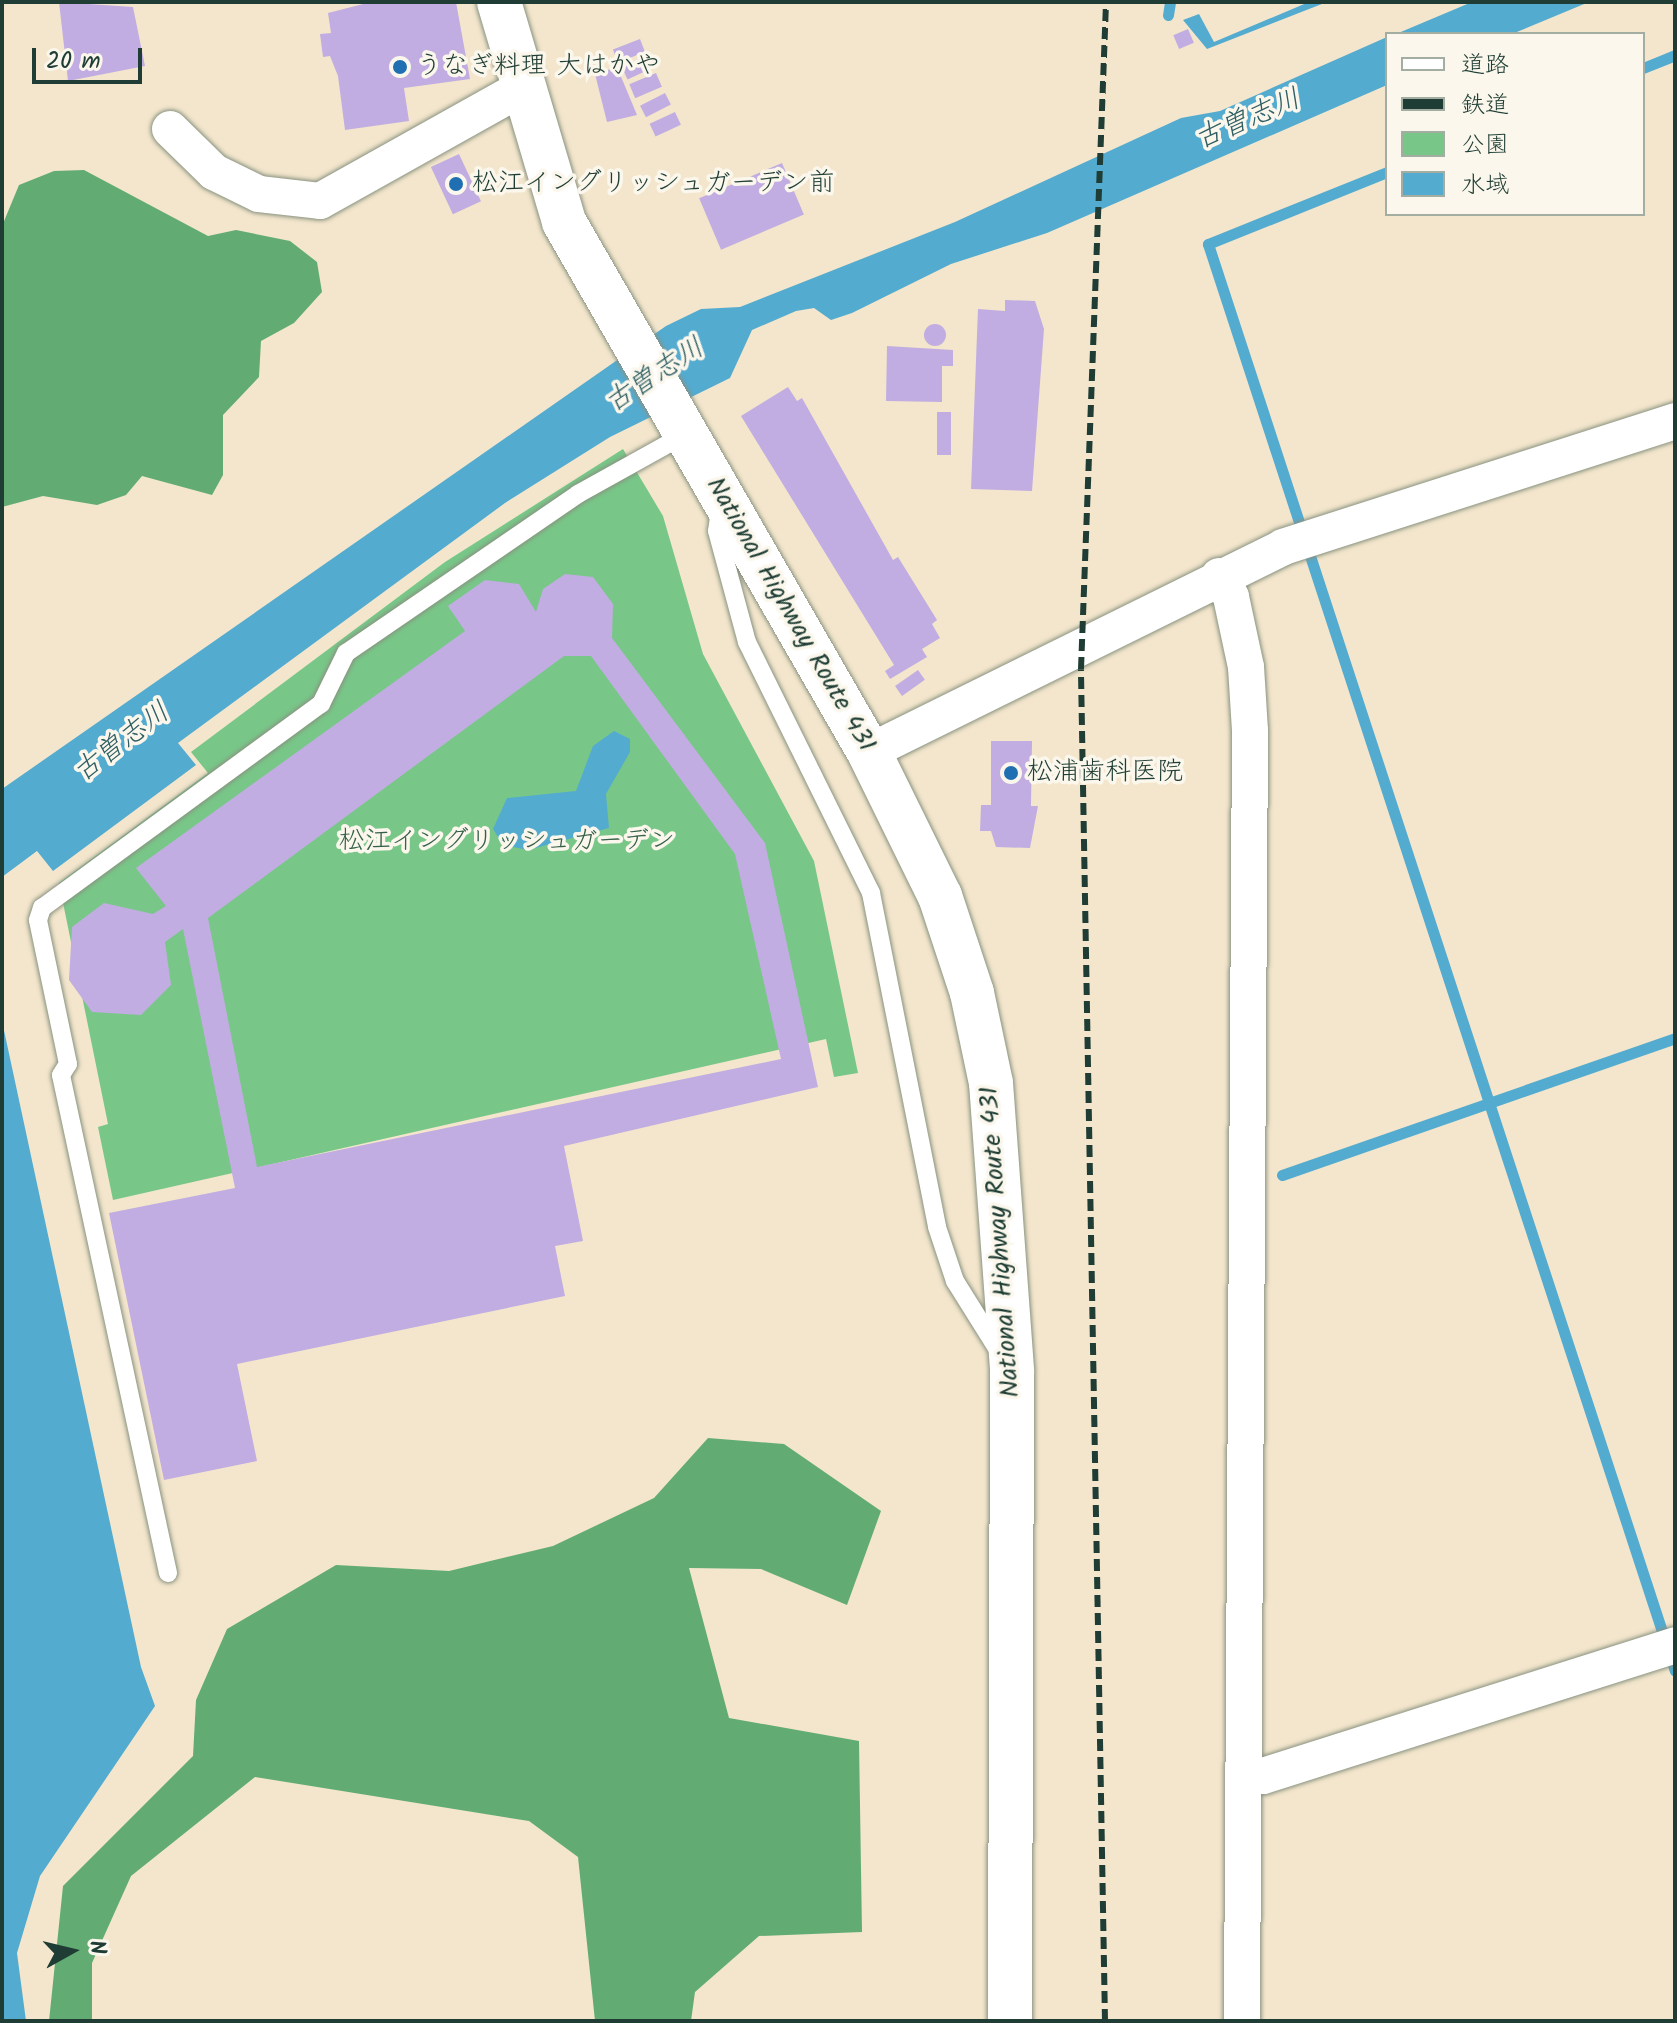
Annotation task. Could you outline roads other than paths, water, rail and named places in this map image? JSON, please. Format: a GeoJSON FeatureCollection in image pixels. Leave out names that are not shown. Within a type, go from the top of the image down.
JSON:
{"type":"FeatureCollection","features":[{"type":"Feature","properties":{"kind":"highway","name":"National Highway Route 431"},"geometry":{"type":"LineString","coordinates":[[499,2],[520,89],[564,222],[869,752],[940,896],[972,993],[991,1083],[1012,1372],[1010,2021]]}},
{"type":"Feature","properties":{"kind":"street"},"geometry":{"type":"LineString","coordinates":[[170,129],[214,172],[259,194],[320,201],[520,89]]}},
{"type":"Feature","properties":{"kind":"street"},"geometry":{"type":"LineString","coordinates":[[869,752],[1219,576],[1283,547],[1675,421]]}},
{"type":"Feature","properties":{"kind":"street"},"geometry":{"type":"LineString","coordinates":[[1219,576],[1231,597],[1246,667],[1250,731],[1242,2021]]}},
{"type":"Feature","properties":{"kind":"street"},"geometry":{"type":"LineString","coordinates":[[1245,1774],[1263,1776],[1675,1645]]}},
{"type":"Feature","properties":{"kind":"lane"},"geometry":{"type":"LineString","coordinates":[[168,1573],[61,1075],[68,1064],[38,920],[42,908],[321,704],[346,653],[578,494],[684,430]]}},
{"type":"Feature","properties":{"kind":"lane"},"geometry":{"type":"LineString","coordinates":[[721,497],[717,531],[747,642],[871,893],[937,1227],[955,1281],[1012,1372]]}},
{"type":"Feature","properties":{"kind":"water"},"geometry":{"type":"Polygon","coordinates":[[[1309,2],[1327,2],[1207,49],[1183,20],[1199,14],[1214,42],[1309,2]]]}},
{"type":"Feature","properties":{"kind":"water"},"geometry":{"type":"Polygon","coordinates":[[[1472,2],[1589,2],[1517,32],[1401,32],[1472,2]]]}},
{"type":"Feature","properties":{"kind":"water","name":"古曽志川"},"geometry":{"type":"Polygon","coordinates":[[[1385,38],[1385,86],[1047,233],[951,264],[852,313],[831,320],[814,308],[796,311],[752,330],[730,378],[610,437],[505,503],[178,743],[196,765],[53,871],[37,851],[2,877],[2,789],[666,326],[701,309],[740,307],[955,222],[1181,118],[1220,111],[1385,38]]]}},
{"type":"Feature","properties":{"kind":"water"},"geometry":{"type":"Polygon","coordinates":[[[614,731],[630,739],[630,752],[606,794],[609,828],[528,850],[503,845],[493,829],[507,798],[576,791],[593,746],[614,731]]]}},
{"type":"Feature","properties":{"kind":"water"},"geometry":{"type":"Polygon","coordinates":[[[2,1021],[141,1667],[155,1706],[40,1876],[17,1953],[26,2021],[2,2021],[2,1021]]]}},
{"type":"Feature","properties":{"kind":"waterway"},"geometry":{"type":"LineString","coordinates":[[1168,15],[1170,2]]}},
{"type":"Feature","properties":{"kind":"waterway"},"geometry":{"type":"LineString","coordinates":[[1645,67],[1675,55]]}},
{"type":"Feature","properties":{"kind":"waterway"},"geometry":{"type":"LineString","coordinates":[[1385,173],[1208,244],[1675,1671]]}},
{"type":"Feature","properties":{"kind":"waterway"},"geometry":{"type":"LineString","coordinates":[[1282,1175],[1675,1038]]}},
{"type":"Feature","properties":{"kind":"railway"},"geometry":{"type":"LineString","coordinates":[[1105,2021],[1081,669],[1106,2]]}},
{"type":"Feature","properties":{"kind":"place","name":"うなぎ料理 大はかや"},"geometry":{"type":"Point","coordinates":[400,67]}},
{"type":"Feature","properties":{"kind":"place","name":"松江イングリッシュガーデン前"},"geometry":{"type":"Point","coordinates":[456,184]}},
{"type":"Feature","properties":{"kind":"place","name":"松浦歯科医院"},"geometry":{"type":"Point","coordinates":[1011,773]}},
{"type":"Feature","properties":{"kind":"park label","name":"松江イングリッシュガーデン"},"geometry":{"type":"Point","coordinates":[507,842]}}]}
